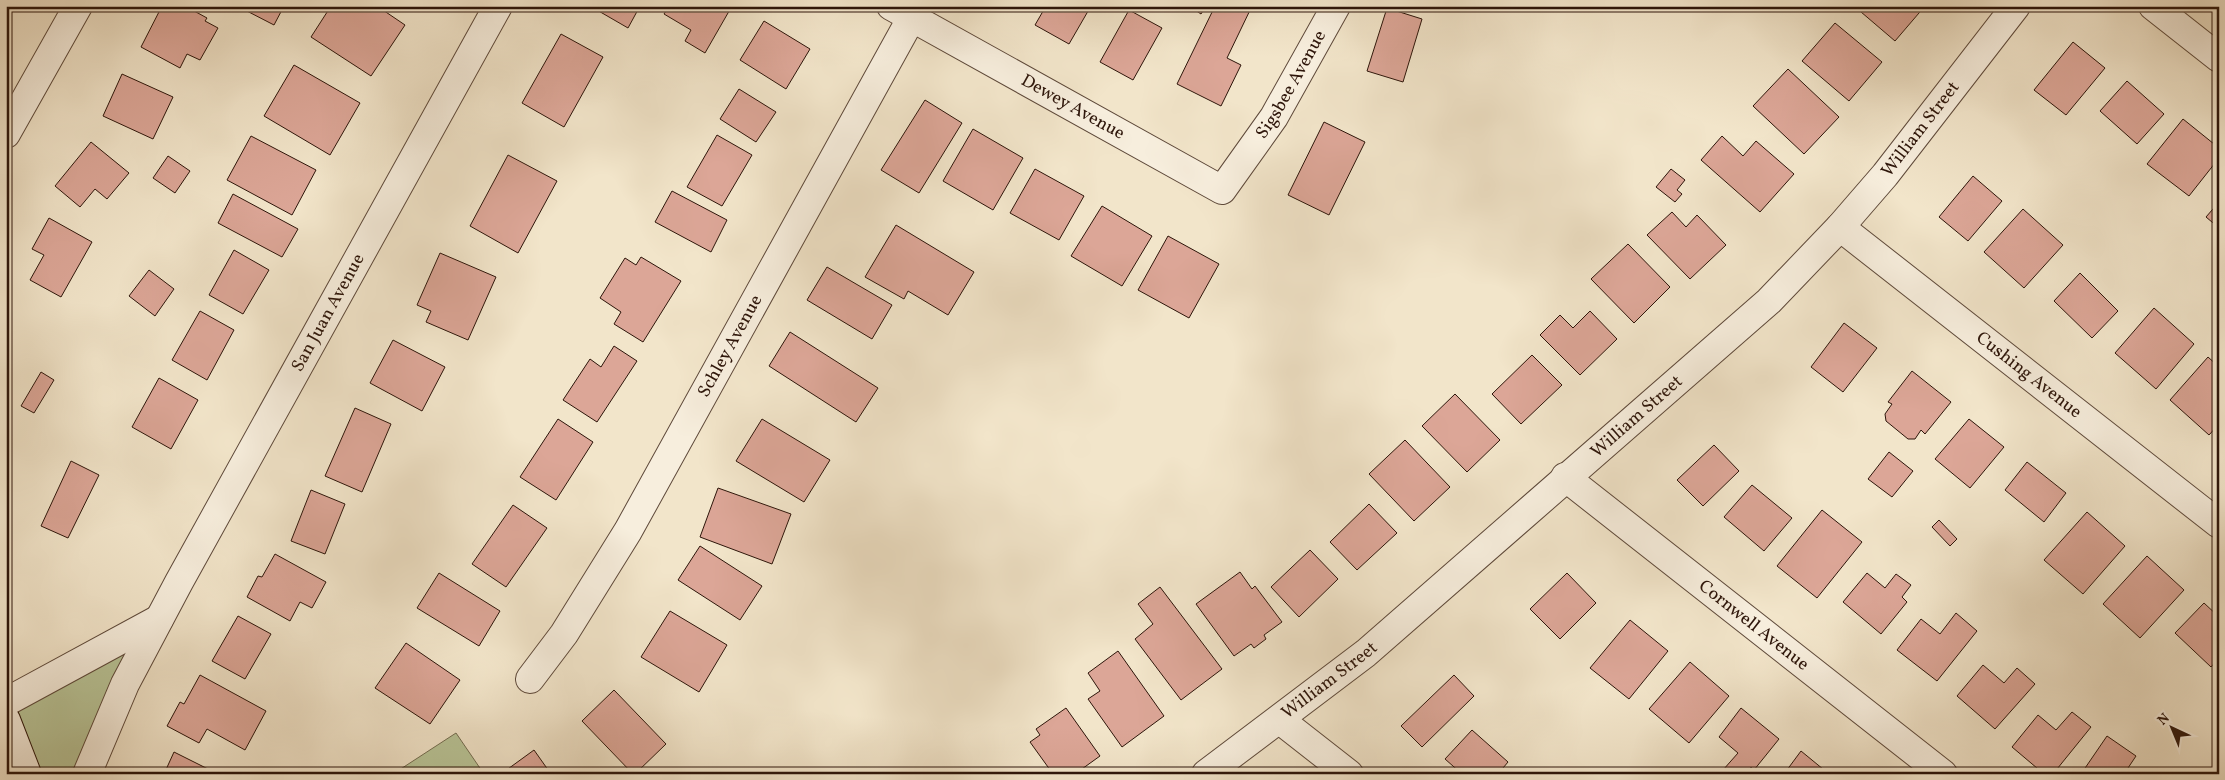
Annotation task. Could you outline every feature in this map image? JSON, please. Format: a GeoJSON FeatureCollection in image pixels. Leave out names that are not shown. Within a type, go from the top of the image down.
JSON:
{"type":"FeatureCollection","features":[{"type":"Feature","properties":{"kind":"street"},"geometry":{"type":"LineString","coordinates":[[6,134],[78,6]]}},
{"type":"Feature","properties":{"kind":"street","name":"San Juan Avenue"},"geometry":{"type":"LineString","coordinates":[[87,774],[125,684],[159,619],[498,6]]}},
{"type":"Feature","properties":{"kind":"street","name":"Sigsbee Avenue"},"geometry":{"type":"LineString","coordinates":[[1243,161],[1274,117],[1336,6]]}},
{"type":"Feature","properties":{"kind":"street","name":"William Street"},"geometry":{"type":"LineString","coordinates":[[1206,774],[1280,720],[1366,653],[1565,477],[1769,301],[1840,227],[1885,175],[2016,6]]}},
{"type":"Feature","properties":{"kind":"street"},"geometry":{"type":"LineString","coordinates":[[2153,6],[2219,58]]}},
{"type":"Feature","properties":{"kind":"street","name":"Dewey Avenue"},"geometry":{"type":"LineString","coordinates":[[907,10],[1222,190],[1243,161]]}},
{"type":"Feature","properties":{"kind":"street","name":"Schley Avenue"},"geometry":{"type":"LineString","coordinates":[[530,679],[564,634],[628,531],[907,10]]}},
{"type":"Feature","properties":{"kind":"street","name":"Cushing Avenue"},"geometry":{"type":"LineString","coordinates":[[1840,227],[2219,524]]}},
{"type":"Feature","properties":{"kind":"street","name":"Cornwell Avenue"},"geometry":{"type":"LineString","coordinates":[[1565,477],[1943,774]]}},
{"type":"Feature","properties":{"kind":"street"},"geometry":{"type":"LineString","coordinates":[[6,702],[159,619]]}},
{"type":"Feature","properties":{"kind":"street"},"geometry":{"type":"LineString","coordinates":[[6,720],[27,774]]}},
{"type":"Feature","properties":{"kind":"street"},"geometry":{"type":"LineString","coordinates":[[1280,720],[1349,774]]}},
{"type":"Feature","properties":{"kind":"green space"},"geometry":{"type":"Polygon","coordinates":[[[153,625],[83,774],[31,774],[6,706],[153,625]]]}},
{"type":"Feature","properties":{"kind":"green space"},"geometry":{"type":"Polygon","coordinates":[[[456,733],[484,774],[393,774],[456,733]]]}},
{"type":"Feature","properties":{"kind":"building"},"geometry":{"type":"Polygon","coordinates":[[[162,6],[185,6],[207,18],[205,21],[218,28],[200,60],[187,54],[180,68],[141,47],[162,6]]]}},
{"type":"Feature","properties":{"kind":"building"},"geometry":{"type":"Polygon","coordinates":[[[244,6],[284,6],[274,25],[243,9],[244,6]]]}},
{"type":"Feature","properties":{"kind":"building"},"geometry":{"type":"Polygon","coordinates":[[[331,6],[377,6],[405,25],[371,76],[311,37],[331,6]]]}},
{"type":"Feature","properties":{"kind":"building"},"geometry":{"type":"Polygon","coordinates":[[[590,6],[640,6],[628,28],[590,6]]]}},
{"type":"Feature","properties":{"kind":"building"},"geometry":{"type":"Polygon","coordinates":[[[669,6],[732,6],[705,53],[685,41],[691,30],[664,14],[669,6]]]}},
{"type":"Feature","properties":{"kind":"building"},"geometry":{"type":"Polygon","coordinates":[[[1046,6],[1091,6],[1069,44],[1035,25],[1046,6]]]}},
{"type":"Feature","properties":{"kind":"building"},"geometry":{"type":"Polygon","coordinates":[[[1189,6],[1206,6],[1201,14],[1189,6]]]}},
{"type":"Feature","properties":{"kind":"building"},"geometry":{"type":"Polygon","coordinates":[[[1215,6],[1252,6],[1227,58],[1241,65],[1221,106],[1177,84],[1215,6]]]}},
{"type":"Feature","properties":{"kind":"building"},"geometry":{"type":"Polygon","coordinates":[[[1854,6],[1925,6],[1895,41],[1854,6]]]}},
{"type":"Feature","properties":{"kind":"building"},"geometry":{"type":"Polygon","coordinates":[[[1387,8],[1422,19],[1403,82],[1367,71],[1387,8]]]}},
{"type":"Feature","properties":{"kind":"building"},"geometry":{"type":"Polygon","coordinates":[[[1129,10],[1162,28],[1133,80],[1100,62],[1129,10]]]}},
{"type":"Feature","properties":{"kind":"building"},"geometry":{"type":"Polygon","coordinates":[[[764,21],[810,49],[786,89],[740,60],[764,21]]]}},
{"type":"Feature","properties":{"kind":"building"},"geometry":{"type":"Polygon","coordinates":[[[1835,23],[1882,62],[1849,101],[1802,61],[1835,23]]]}},
{"type":"Feature","properties":{"kind":"building"},"geometry":{"type":"Polygon","coordinates":[[[561,34],[603,57],[564,127],[522,103],[561,34]]]}},
{"type":"Feature","properties":{"kind":"building"},"geometry":{"type":"Polygon","coordinates":[[[2073,42],[2105,68],[2066,115],[2034,90],[2073,42]]]}},
{"type":"Feature","properties":{"kind":"building"},"geometry":{"type":"Polygon","coordinates":[[[294,65],[360,103],[330,155],[264,116],[294,65]]]}},
{"type":"Feature","properties":{"kind":"building"},"geometry":{"type":"Polygon","coordinates":[[[1788,69],[1839,117],[1804,154],[1753,106],[1788,69]]]}},
{"type":"Feature","properties":{"kind":"building"},"geometry":{"type":"Polygon","coordinates":[[[122,74],[173,97],[153,139],[103,116],[122,74]]]}},
{"type":"Feature","properties":{"kind":"building"},"geometry":{"type":"Polygon","coordinates":[[[2127,81],[2164,114],[2137,144],[2100,111],[2127,81]]]}},
{"type":"Feature","properties":{"kind":"building"},"geometry":{"type":"Polygon","coordinates":[[[739,89],[776,112],[756,142],[720,119],[739,89]]]}},
{"type":"Feature","properties":{"kind":"building"},"geometry":{"type":"Polygon","coordinates":[[[925,100],[962,123],[919,193],[881,170],[925,100]]]}},
{"type":"Feature","properties":{"kind":"building"},"geometry":{"type":"Polygon","coordinates":[[[2183,119],[2219,148],[2219,158],[2189,196],[2147,164],[2183,119]]]}},
{"type":"Feature","properties":{"kind":"building"},"geometry":{"type":"Polygon","coordinates":[[[1324,122],[1365,142],[1329,215],[1288,195],[1324,122]]]}},
{"type":"Feature","properties":{"kind":"building"},"geometry":{"type":"Polygon","coordinates":[[[973,129],[1023,158],[993,210],[943,181],[973,129]]]}},
{"type":"Feature","properties":{"kind":"building"},"geometry":{"type":"Polygon","coordinates":[[[717,135],[752,155],[722,206],[687,187],[717,135]]]}},
{"type":"Feature","properties":{"kind":"building"},"geometry":{"type":"Polygon","coordinates":[[[251,136],[316,170],[292,215],[227,180],[251,136]]]}},
{"type":"Feature","properties":{"kind":"building"},"geometry":{"type":"Polygon","coordinates":[[[1722,136],[1743,156],[1756,141],[1794,174],[1760,212],[1701,160],[1722,136]]]}},
{"type":"Feature","properties":{"kind":"building"},"geometry":{"type":"Polygon","coordinates":[[[91,142],[129,173],[107,199],[95,189],[80,207],[55,186],[91,142]]]}},
{"type":"Feature","properties":{"kind":"building"},"geometry":{"type":"Polygon","coordinates":[[[508,155],[557,181],[518,253],[470,226],[508,155]]]}},
{"type":"Feature","properties":{"kind":"building"},"geometry":{"type":"Polygon","coordinates":[[[168,156],[190,171],[175,193],[153,178],[168,156]]]}},
{"type":"Feature","properties":{"kind":"building"},"geometry":{"type":"Polygon","coordinates":[[[1035,169],[1084,196],[1059,240],[1010,213],[1035,169]]]}},
{"type":"Feature","properties":{"kind":"building"},"geometry":{"type":"Polygon","coordinates":[[[1671,169],[1685,180],[1677,190],[1682,194],[1675,202],[1656,187],[1671,169]]]}},
{"type":"Feature","properties":{"kind":"building"},"geometry":{"type":"Polygon","coordinates":[[[1973,176],[2002,201],[1968,241],[1939,217],[1973,176]]]}},
{"type":"Feature","properties":{"kind":"building"},"geometry":{"type":"Polygon","coordinates":[[[672,191],[727,220],[711,252],[655,222],[672,191]]]}},
{"type":"Feature","properties":{"kind":"building"},"geometry":{"type":"Polygon","coordinates":[[[233,194],[298,229],[282,257],[218,223],[233,194]]]}},
{"type":"Feature","properties":{"kind":"building"},"geometry":{"type":"Polygon","coordinates":[[[2219,202],[2219,228],[2206,217],[2219,202]]]}},
{"type":"Feature","properties":{"kind":"building"},"geometry":{"type":"Polygon","coordinates":[[[1102,206],[1152,236],[1122,286],[1071,256],[1102,206]]]}},
{"type":"Feature","properties":{"kind":"building"},"geometry":{"type":"Polygon","coordinates":[[[2023,209],[2063,245],[2024,288],[1984,252],[2023,209]]]}},
{"type":"Feature","properties":{"kind":"building"},"geometry":{"type":"Polygon","coordinates":[[[1672,212],[1686,227],[1697,215],[1726,245],[1690,279],[1647,235],[1672,212]]]}},
{"type":"Feature","properties":{"kind":"building"},"geometry":{"type":"Polygon","coordinates":[[[49,218],[92,242],[61,297],[30,280],[44,255],[32,249],[49,218]]]}},
{"type":"Feature","properties":{"kind":"building"},"geometry":{"type":"Polygon","coordinates":[[[896,225],[974,272],[948,315],[908,291],[904,299],[865,277],[896,225]]]}},
{"type":"Feature","properties":{"kind":"building"},"geometry":{"type":"Polygon","coordinates":[[[1168,236],[1219,264],[1189,318],[1138,290],[1168,236]]]}},
{"type":"Feature","properties":{"kind":"building"},"geometry":{"type":"Polygon","coordinates":[[[1628,244],[1670,287],[1634,323],[1591,279],[1628,244]]]}},
{"type":"Feature","properties":{"kind":"building"},"geometry":{"type":"Polygon","coordinates":[[[234,250],[269,270],[243,314],[209,295],[234,250]]]}},
{"type":"Feature","properties":{"kind":"building"},"geometry":{"type":"Polygon","coordinates":[[[440,253],[496,277],[468,340],[426,322],[431,311],[417,305],[440,253]]]}},
{"type":"Feature","properties":{"kind":"building"},"geometry":{"type":"Polygon","coordinates":[[[641,257],[681,281],[643,342],[614,324],[621,312],[600,298],[625,258],[636,265],[641,257]]]}},
{"type":"Feature","properties":{"kind":"building"},"geometry":{"type":"Polygon","coordinates":[[[827,267],[892,305],[872,339],[807,300],[827,267]]]}},
{"type":"Feature","properties":{"kind":"building"},"geometry":{"type":"Polygon","coordinates":[[[149,270],[174,289],[155,316],[129,296],[149,270]]]}},
{"type":"Feature","properties":{"kind":"building"},"geometry":{"type":"Polygon","coordinates":[[[2080,273],[2118,311],[2092,338],[2054,301],[2080,273]]]}},
{"type":"Feature","properties":{"kind":"building"},"geometry":{"type":"Polygon","coordinates":[[[2154,308],[2194,344],[2156,389],[2115,353],[2154,308]]]}},
{"type":"Feature","properties":{"kind":"building"},"geometry":{"type":"Polygon","coordinates":[[[200,311],[234,330],[207,380],[172,360],[200,311]]]}},
{"type":"Feature","properties":{"kind":"building"},"geometry":{"type":"Polygon","coordinates":[[[1590,311],[1617,339],[1580,375],[1540,335],[1560,315],[1573,328],[1590,311]]]}},
{"type":"Feature","properties":{"kind":"building"},"geometry":{"type":"Polygon","coordinates":[[[1844,323],[1877,348],[1843,392],[1811,367],[1844,323]]]}},
{"type":"Feature","properties":{"kind":"building"},"geometry":{"type":"Polygon","coordinates":[[[790,332],[878,388],[856,422],[769,366],[790,332]]]}},
{"type":"Feature","properties":{"kind":"building"},"geometry":{"type":"Polygon","coordinates":[[[393,340],[445,367],[422,411],[370,383],[393,340]]]}},
{"type":"Feature","properties":{"kind":"building"},"geometry":{"type":"Polygon","coordinates":[[[614,346],[637,361],[597,422],[563,400],[590,359],[601,367],[614,346]]]}},
{"type":"Feature","properties":{"kind":"building"},"geometry":{"type":"Polygon","coordinates":[[[1532,355],[1562,385],[1521,424],[1492,394],[1532,355]]]}},
{"type":"Feature","properties":{"kind":"building"},"geometry":{"type":"Polygon","coordinates":[[[2208,357],[2219,367],[2219,424],[2209,435],[2170,400],[2208,357]]]}},
{"type":"Feature","properties":{"kind":"building"},"geometry":{"type":"Polygon","coordinates":[[[1912,371],[1951,402],[1925,434],[1921,430],[1915,439],[1908,439],[1886,421],[1885,414],[1892,404],[1888,402],[1912,371]]]}},
{"type":"Feature","properties":{"kind":"building"},"geometry":{"type":"Polygon","coordinates":[[[41,372],[54,380],[34,413],[21,406],[41,372]]]}},
{"type":"Feature","properties":{"kind":"building"},"geometry":{"type":"Polygon","coordinates":[[[159,378],[198,400],[171,449],[132,427],[159,378]]]}},
{"type":"Feature","properties":{"kind":"building"},"geometry":{"type":"Polygon","coordinates":[[[1455,394],[1500,440],[1467,472],[1422,426],[1455,394]]]}},
{"type":"Feature","properties":{"kind":"building"},"geometry":{"type":"Polygon","coordinates":[[[355,408],[391,424],[362,492],[325,476],[355,408]]]}},
{"type":"Feature","properties":{"kind":"building"},"geometry":{"type":"Polygon","coordinates":[[[558,419],[593,442],[556,500],[520,477],[558,419]]]}},
{"type":"Feature","properties":{"kind":"building"},"geometry":{"type":"Polygon","coordinates":[[[762,419],[830,460],[804,502],[736,461],[762,419]]]}},
{"type":"Feature","properties":{"kind":"building"},"geometry":{"type":"Polygon","coordinates":[[[1969,419],[2004,447],[1970,488],[1935,459],[1969,419]]]}},
{"type":"Feature","properties":{"kind":"building"},"geometry":{"type":"Polygon","coordinates":[[[1405,440],[1450,487],[1414,521],[1369,474],[1405,440]]]}},
{"type":"Feature","properties":{"kind":"building"},"geometry":{"type":"Polygon","coordinates":[[[1714,445],[1739,471],[1703,506],[1677,480],[1714,445]]]}},
{"type":"Feature","properties":{"kind":"building"},"geometry":{"type":"Polygon","coordinates":[[[1889,452],[1913,471],[1892,497],[1868,479],[1889,452]]]}},
{"type":"Feature","properties":{"kind":"building"},"geometry":{"type":"Polygon","coordinates":[[[71,461],[99,475],[68,538],[41,526],[71,461]]]}},
{"type":"Feature","properties":{"kind":"building"},"geometry":{"type":"Polygon","coordinates":[[[2027,462],[2066,493],[2044,522],[2005,490],[2027,462]]]}},
{"type":"Feature","properties":{"kind":"building"},"geometry":{"type":"Polygon","coordinates":[[[1752,485],[1792,518],[1764,551],[1724,517],[1752,485]]]}},
{"type":"Feature","properties":{"kind":"building"},"geometry":{"type":"Polygon","coordinates":[[[718,488],[791,514],[772,564],[700,537],[718,488]]]}},
{"type":"Feature","properties":{"kind":"building"},"geometry":{"type":"Polygon","coordinates":[[[311,490],[345,504],[325,554],[291,541],[311,490]]]}},
{"type":"Feature","properties":{"kind":"building"},"geometry":{"type":"Polygon","coordinates":[[[1369,504],[1397,533],[1357,570],[1330,542],[1369,504]]]}},
{"type":"Feature","properties":{"kind":"building"},"geometry":{"type":"Polygon","coordinates":[[[513,505],[547,528],[506,587],[472,564],[513,505]]]}},
{"type":"Feature","properties":{"kind":"building"},"geometry":{"type":"Polygon","coordinates":[[[1822,510],[1862,542],[1817,598],[1777,566],[1822,510]]]}},
{"type":"Feature","properties":{"kind":"building"},"geometry":{"type":"Polygon","coordinates":[[[2087,512],[2125,546],[2083,594],[2044,560],[2087,512]]]}},
{"type":"Feature","properties":{"kind":"building"},"geometry":{"type":"Polygon","coordinates":[[[1939,520],[1957,539],[1950,546],[1932,527],[1939,520]]]}},
{"type":"Feature","properties":{"kind":"building"},"geometry":{"type":"Polygon","coordinates":[[[700,546],[762,586],[740,620],[678,580],[700,546]]]}},
{"type":"Feature","properties":{"kind":"building"},"geometry":{"type":"Polygon","coordinates":[[[1310,550],[1338,579],[1299,617],[1271,587],[1310,550]]]}},
{"type":"Feature","properties":{"kind":"building"},"geometry":{"type":"Polygon","coordinates":[[[275,554],[326,582],[312,608],[300,602],[290,621],[247,597],[258,576],[262,577],[275,554]]]}},
{"type":"Feature","properties":{"kind":"building"},"geometry":{"type":"Polygon","coordinates":[[[2147,556],[2184,590],[2140,638],[2103,604],[2147,556]]]}},
{"type":"Feature","properties":{"kind":"building"},"geometry":{"type":"Polygon","coordinates":[[[1240,572],[1252,589],[1255,586],[1282,622],[1264,635],[1266,639],[1254,648],[1251,644],[1234,656],[1196,604],[1240,572]]]}},
{"type":"Feature","properties":{"kind":"building"},"geometry":{"type":"Polygon","coordinates":[[[439,573],[500,611],[479,646],[417,608],[439,573]]]}},
{"type":"Feature","properties":{"kind":"building"},"geometry":{"type":"Polygon","coordinates":[[[1567,573],[1596,603],[1560,639],[1530,609],[1567,573]]]}},
{"type":"Feature","properties":{"kind":"building"},"geometry":{"type":"Polygon","coordinates":[[[1867,573],[1885,588],[1896,574],[1911,585],[1902,597],[1907,602],[1881,634],[1843,602],[1867,573]]]}},
{"type":"Feature","properties":{"kind":"building"},"geometry":{"type":"Polygon","coordinates":[[[1160,587],[1222,669],[1181,700],[1135,639],[1153,624],[1138,604],[1160,587]]]}},
{"type":"Feature","properties":{"kind":"building"},"geometry":{"type":"Polygon","coordinates":[[[2204,603],[2219,617],[2219,658],[2211,667],[2175,633],[2204,603]]]}},
{"type":"Feature","properties":{"kind":"building"},"geometry":{"type":"Polygon","coordinates":[[[670,611],[727,645],[699,692],[641,657],[670,611]]]}},
{"type":"Feature","properties":{"kind":"building"},"geometry":{"type":"Polygon","coordinates":[[[1956,613],[1977,631],[1937,681],[1897,650],[1921,619],[1940,634],[1956,613]]]}},
{"type":"Feature","properties":{"kind":"building"},"geometry":{"type":"Polygon","coordinates":[[[238,616],[271,634],[245,679],[212,661],[238,616]]]}},
{"type":"Feature","properties":{"kind":"building"},"geometry":{"type":"Polygon","coordinates":[[[1630,620],[1668,651],[1629,699],[1590,668],[1630,620]]]}},
{"type":"Feature","properties":{"kind":"building"},"geometry":{"type":"Polygon","coordinates":[[[406,643],[460,680],[430,724],[375,688],[406,643]]]}},
{"type":"Feature","properties":{"kind":"building"},"geometry":{"type":"Polygon","coordinates":[[[1118,651],[1164,716],[1122,747],[1088,699],[1100,691],[1088,673],[1118,651]]]}},
{"type":"Feature","properties":{"kind":"building"},"geometry":{"type":"Polygon","coordinates":[[[1690,662],[1729,696],[1689,743],[1649,709],[1690,662]]]}},
{"type":"Feature","properties":{"kind":"building"},"geometry":{"type":"Polygon","coordinates":[[[1983,665],[2004,683],[2017,668],[2035,684],[1995,729],[1957,696],[1983,665]]]}},
{"type":"Feature","properties":{"kind":"building"},"geometry":{"type":"Polygon","coordinates":[[[200,675],[266,711],[245,750],[207,729],[199,743],[167,726],[180,702],[184,704],[200,675]]]}},
{"type":"Feature","properties":{"kind":"building"},"geometry":{"type":"Polygon","coordinates":[[[1454,675],[1474,696],[1422,747],[1401,726],[1454,675]]]}},
{"type":"Feature","properties":{"kind":"building"},"geometry":{"type":"Polygon","coordinates":[[[614,690],[666,744],[635,774],[582,721],[614,690]]]}},
{"type":"Feature","properties":{"kind":"building"},"geometry":{"type":"Polygon","coordinates":[[[1066,708],[1100,756],[1075,774],[1053,774],[1030,742],[1040,735],[1036,729],[1066,708]]]}},
{"type":"Feature","properties":{"kind":"building"},"geometry":{"type":"Polygon","coordinates":[[[1741,708],[1779,739],[1754,770],[1751,767],[1746,774],[1728,774],[1723,770],[1738,753],[1719,737],[1741,708]]]}},
{"type":"Feature","properties":{"kind":"building"},"geometry":{"type":"Polygon","coordinates":[[[2072,712],[2091,727],[2053,774],[2044,774],[2012,747],[2038,715],[2056,730],[2072,712]]]}},
{"type":"Feature","properties":{"kind":"building"},"geometry":{"type":"Polygon","coordinates":[[[1472,730],[1508,762],[1498,774],[1462,774],[1445,759],[1472,730]]]}},
{"type":"Feature","properties":{"kind":"building"},"geometry":{"type":"Polygon","coordinates":[[[2107,736],[2136,756],[2128,768],[2137,774],[2081,774],[2107,736]]]}},
{"type":"Feature","properties":{"kind":"building"},"geometry":{"type":"Polygon","coordinates":[[[534,750],[551,774],[501,774],[534,750]]]}},
{"type":"Feature","properties":{"kind":"building"},"geometry":{"type":"Polygon","coordinates":[[[1801,751],[1829,774],[1784,774],[1801,751]]]}},
{"type":"Feature","properties":{"kind":"building"},"geometry":{"type":"Polygon","coordinates":[[[174,752],[218,774],[164,774],[174,752]]]}},
{"type":"Feature","properties":{"kind":"building"},"geometry":{"type":"Polygon","coordinates":[[[1020,769],[1023,774],[1013,774],[1020,769]]]}}]}
